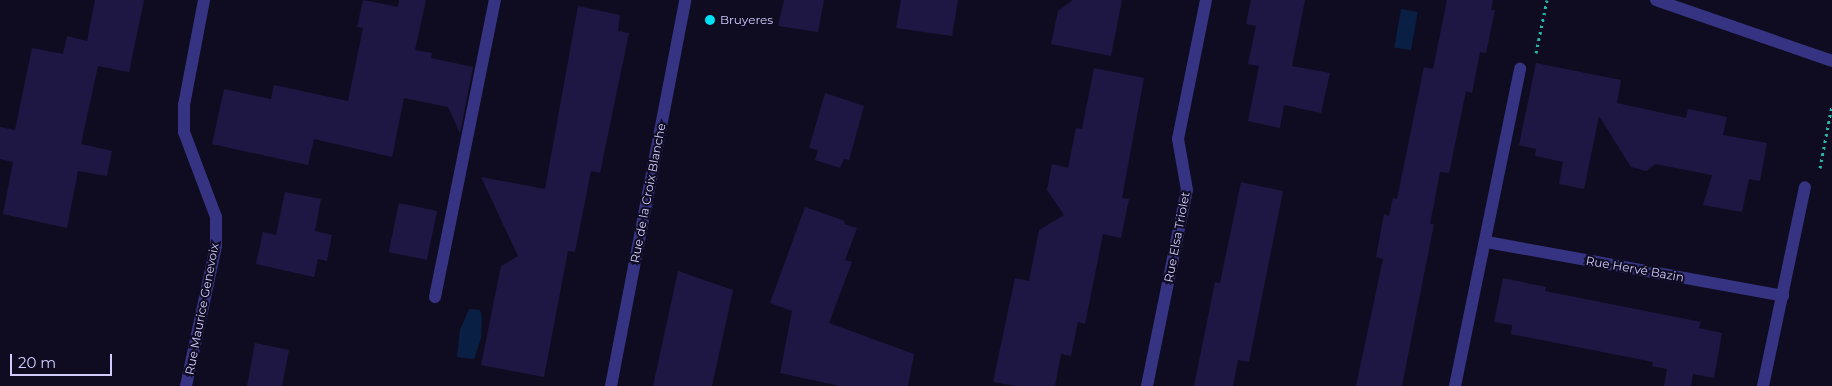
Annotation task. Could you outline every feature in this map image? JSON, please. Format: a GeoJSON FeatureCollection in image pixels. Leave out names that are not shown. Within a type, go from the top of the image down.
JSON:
{"type":"FeatureCollection","features":[{"type":"Feature","properties":{"kind":"street","name":"Rue Maurice Genevoix"},"geometry":{"type":"LineString","coordinates":[[186,386],[216,246],[216,217],[184,132],[184,105],[204,0]]}},
{"type":"Feature","properties":{"kind":"street"},"geometry":{"type":"LineString","coordinates":[[435,297],[495,0]]}},
{"type":"Feature","properties":{"kind":"street","name":"Rue de la Croix Blanche"},"geometry":{"type":"LineString","coordinates":[[611,386],[686,0]]}},
{"type":"Feature","properties":{"kind":"street","name":"Rue Elsa Triolet"},"geometry":{"type":"LineString","coordinates":[[1147,386],[1187,190],[1178,139],[1206,0]]}},
{"type":"Feature","properties":{"kind":"street"},"geometry":{"type":"LineString","coordinates":[[1656,0],[1682,5],[1832,61]]}},
{"type":"Feature","properties":{"kind":"street"},"geometry":{"type":"LineString","coordinates":[[1455,386],[1487,242],[1520,69]]}},
{"type":"Feature","properties":{"kind":"street"},"geometry":{"type":"LineString","coordinates":[[1763,386],[1805,187]]}},
{"type":"Feature","properties":{"kind":"street","name":"Rue Hervé Bazin"},"geometry":{"type":"LineString","coordinates":[[1487,242],[1783,296]]}},
{"type":"Feature","properties":{"kind":"path"},"geometry":{"type":"LineString","coordinates":[[1520,69],[1535,58],[1547,0]]}},
{"type":"Feature","properties":{"kind":"path"},"geometry":{"type":"LineString","coordinates":[[1805,187],[1819,173],[1832,105]]}},
{"type":"Feature","properties":{"kind":"water"},"geometry":{"type":"Polygon","coordinates":[[[1401,9],[1418,12],[1411,50],[1394,47],[1401,9]]]}},
{"type":"Feature","properties":{"kind":"water"},"geometry":{"type":"Polygon","coordinates":[[[469,309],[480,310],[482,318],[481,338],[474,359],[457,357],[460,330],[469,309]]]}},
{"type":"Feature","properties":{"kind":"building"},"geometry":{"type":"Polygon","coordinates":[[[95,0],[144,0],[129,72],[98,66],[81,144],[112,151],[107,176],[78,171],[67,228],[3,214],[13,162],[0,159],[0,127],[15,130],[32,48],[63,54],[67,36],[87,41],[95,0]]]}},
{"type":"Feature","properties":{"kind":"building"},"geometry":{"type":"Polygon","coordinates":[[[363,0],[398,7],[399,0],[426,0],[415,50],[432,53],[431,58],[473,67],[460,133],[448,107],[404,98],[392,157],[314,139],[308,165],[212,144],[224,89],[271,99],[274,85],[348,101],[363,28],[357,27],[363,0]]]}},
{"type":"Feature","properties":{"kind":"building"},"geometry":{"type":"Polygon","coordinates":[[[784,0],[824,0],[818,32],[778,26],[784,0]]]}},
{"type":"Feature","properties":{"kind":"building"},"geometry":{"type":"Polygon","coordinates":[[[901,0],[958,0],[952,36],[896,28],[901,0]]]}},
{"type":"Feature","properties":{"kind":"building"},"geometry":{"type":"Polygon","coordinates":[[[1073,0],[1122,0],[1111,56],[1051,44],[1058,11],[1073,0]]]}},
{"type":"Feature","properties":{"kind":"building"},"geometry":{"type":"Polygon","coordinates":[[[1251,0],[1305,0],[1292,66],[1330,73],[1321,113],[1284,105],[1280,128],[1248,121],[1259,66],[1248,64],[1256,26],[1246,24],[1251,0]]]}},
{"type":"Feature","properties":{"kind":"building"},"geometry":{"type":"Polygon","coordinates":[[[1447,0],[1493,0],[1491,10],[1495,10],[1486,53],[1480,52],[1472,93],[1466,91],[1449,173],[1440,172],[1430,224],[1434,224],[1402,386],[1356,386],[1383,259],[1376,257],[1384,214],[1389,216],[1393,198],[1397,199],[1424,67],[1433,69],[1447,0]]]}},
{"type":"Feature","properties":{"kind":"building"},"geometry":{"type":"Polygon","coordinates":[[[578,6],[620,15],[618,31],[629,33],[600,173],[591,171],[575,252],[568,251],[544,377],[481,365],[501,266],[518,256],[481,177],[545,189],[578,6]]]}},
{"type":"Feature","properties":{"kind":"building"},"geometry":{"type":"Polygon","coordinates":[[[1536,63],[1621,80],[1617,103],[1686,118],[1688,109],[1727,117],[1723,135],[1767,143],[1760,181],[1749,179],[1742,212],[1703,205],[1712,175],[1655,164],[1646,171],[1631,167],[1599,116],[1584,189],[1559,184],[1563,162],[1535,156],[1536,149],[1519,145],[1536,63]]]}},
{"type":"Feature","properties":{"kind":"building"},"geometry":{"type":"Polygon","coordinates":[[[1094,68],[1144,78],[1122,198],[1129,199],[1121,238],[1103,234],[1085,324],[1078,322],[1071,356],[1061,354],[1055,386],[1016,386],[993,382],[1015,278],[1029,281],[1039,230],[1064,215],[1047,190],[1052,164],[1068,168],[1076,128],[1082,129],[1094,68]]]}},
{"type":"Feature","properties":{"kind":"building"},"geometry":{"type":"Polygon","coordinates":[[[825,93],[864,106],[849,160],[844,159],[840,168],[815,160],[818,150],[809,148],[825,93]]]}},
{"type":"Feature","properties":{"kind":"building"},"geometry":{"type":"Polygon","coordinates":[[[1241,182],[1283,191],[1249,362],[1238,360],[1233,386],[1194,386],[1215,282],[1220,283],[1241,182]]]}},
{"type":"Feature","properties":{"kind":"building"},"geometry":{"type":"Polygon","coordinates":[[[285,192],[321,199],[315,231],[332,235],[327,261],[318,259],[314,277],[256,264],[263,232],[276,235],[285,192]]]}},
{"type":"Feature","properties":{"kind":"building"},"geometry":{"type":"Polygon","coordinates":[[[399,203],[437,211],[427,260],[389,252],[399,203]]]}},
{"type":"Feature","properties":{"kind":"building"},"geometry":{"type":"Polygon","coordinates":[[[805,207],[845,221],[844,224],[857,228],[845,260],[852,262],[829,323],[914,354],[908,386],[840,386],[780,373],[792,311],[770,303],[805,207]]]}},
{"type":"Feature","properties":{"kind":"building"},"geometry":{"type":"Polygon","coordinates":[[[678,271],[733,290],[712,386],[653,386],[678,271]]]}},
{"type":"Feature","properties":{"kind":"building"},"geometry":{"type":"Polygon","coordinates":[[[1503,278],[1546,287],[1545,291],[1701,322],[1699,328],[1722,333],[1714,378],[1693,374],[1691,386],[1664,386],[1667,369],[1652,366],[1653,362],[1511,334],[1512,325],[1494,322],[1503,278]]]}},
{"type":"Feature","properties":{"kind":"building"},"geometry":{"type":"Polygon","coordinates":[[[255,343],[289,350],[282,386],[247,386],[255,343]]]}},
{"type":"Feature","properties":{"kind":"place","name":"Bruyeres"},"geometry":{"type":"Point","coordinates":[710,20]}}]}
